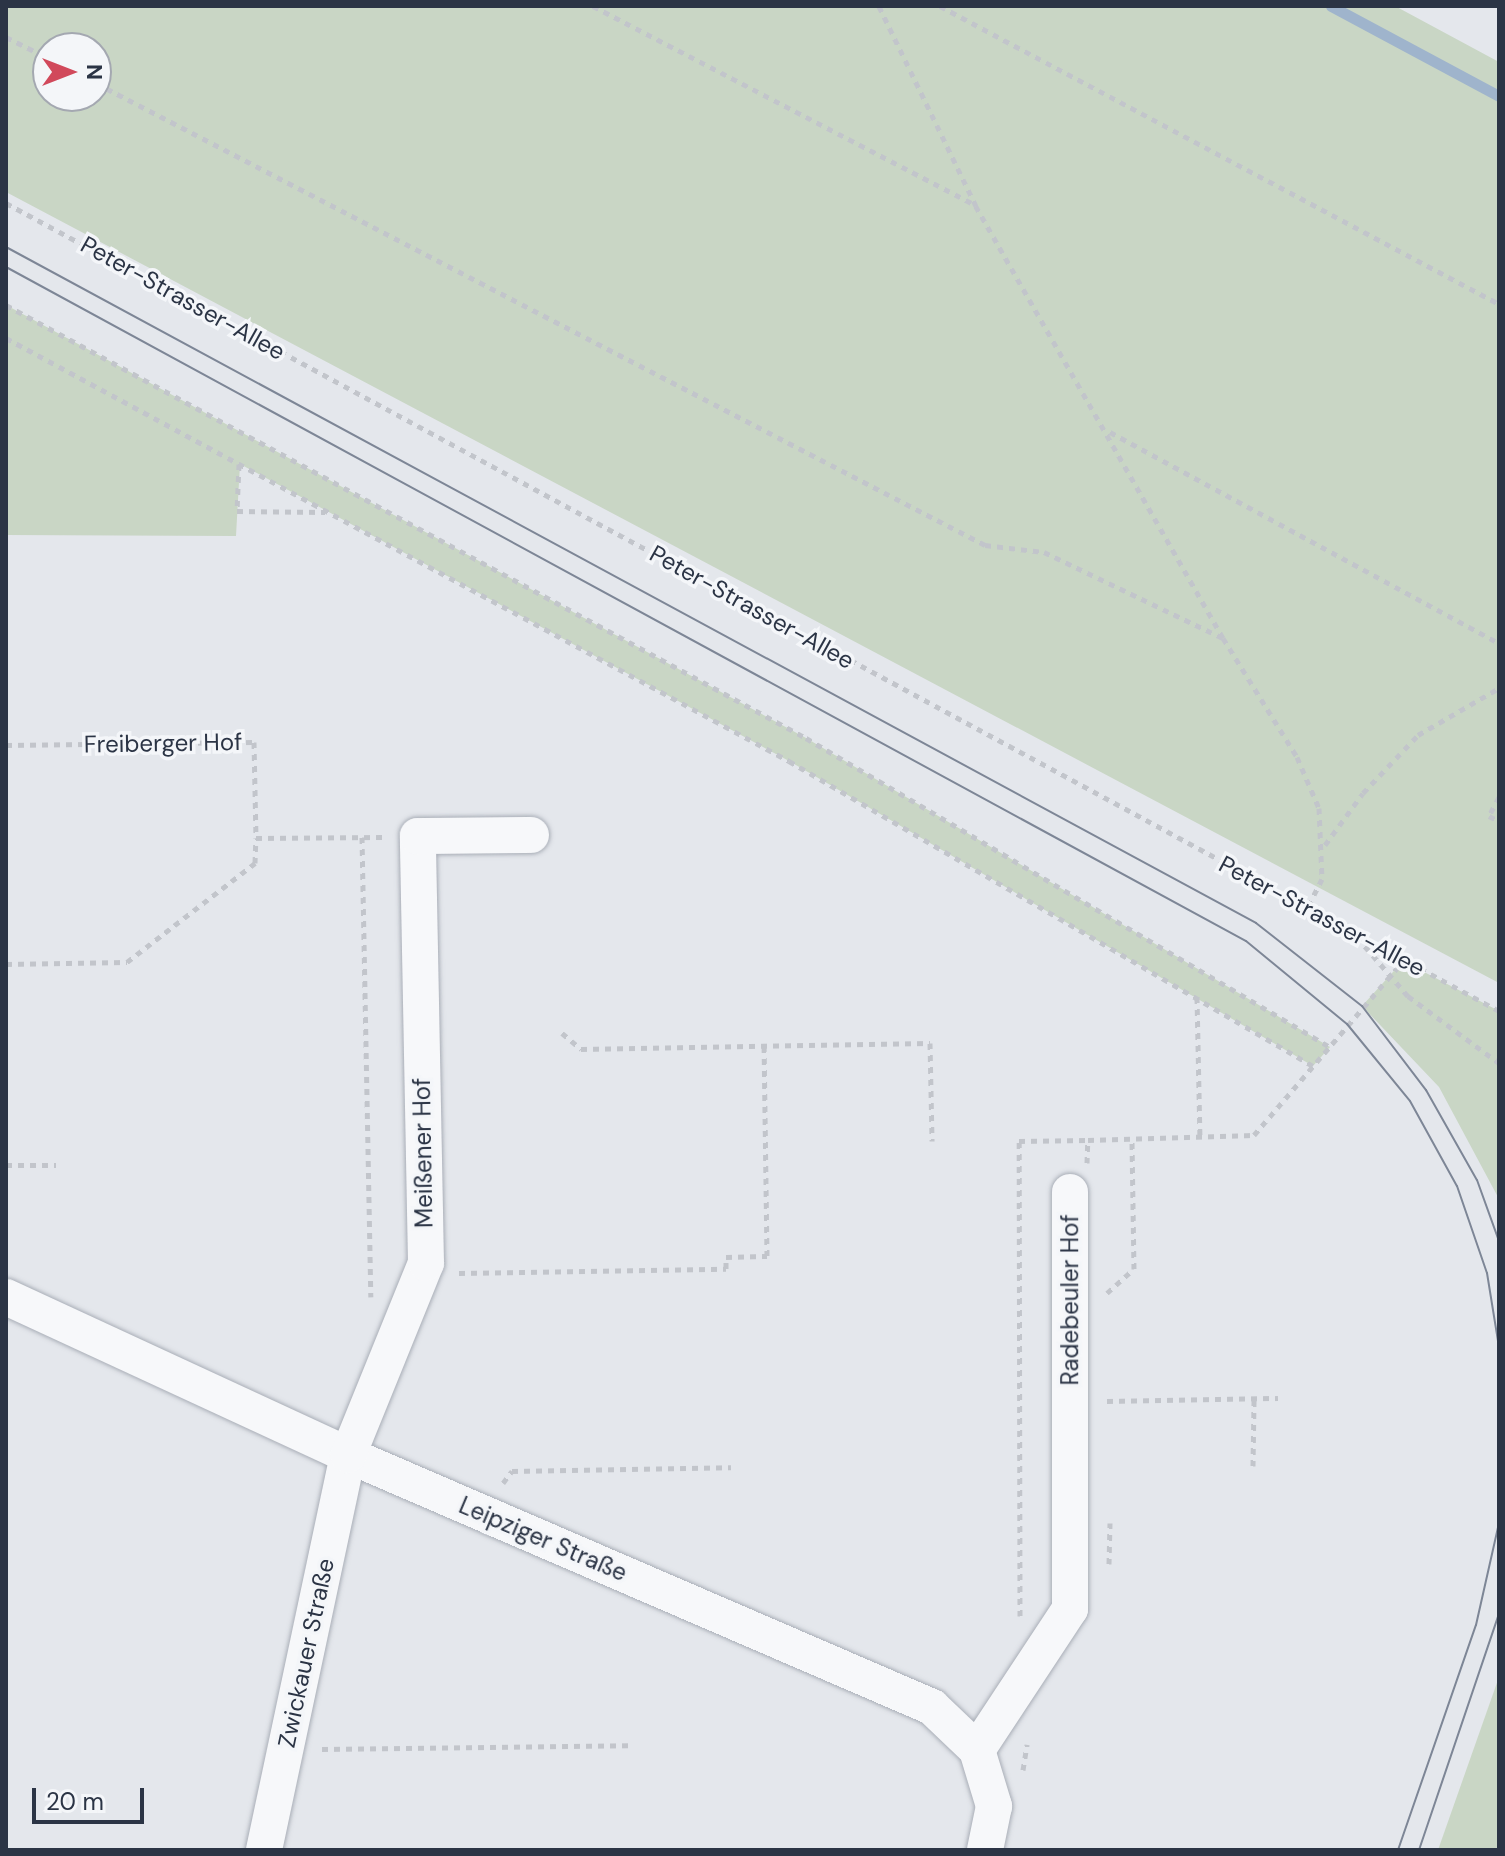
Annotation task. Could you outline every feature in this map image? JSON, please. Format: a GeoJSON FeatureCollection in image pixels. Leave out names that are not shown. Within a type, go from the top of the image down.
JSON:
{"type":"FeatureCollection","features":[{"type":"Feature","properties":{"kind":"street"},"geometry":{"type":"LineString","coordinates":[[418,836],[531,835]]}},
{"type":"Feature","properties":{"kind":"street","name":"Meißener Hof"},"geometry":{"type":"LineString","coordinates":[[348,1455],[426,1263],[418,836]]}},
{"type":"Feature","properties":{"kind":"street","name":"Radebeuler Hof"},"geometry":{"type":"LineString","coordinates":[[977,1750],[1070,1609],[1070,1192]]}},
{"type":"Feature","properties":{"kind":"street","name":"Leipziger Straße"},"geometry":{"type":"LineString","coordinates":[[6,1297],[348,1455],[932,1707],[977,1750],[994,1806],[985,1850]]}},
{"type":"Feature","properties":{"kind":"street","name":"Zwickauer Straße"},"geometry":{"type":"LineString","coordinates":[[264,1850],[348,1455]]}},
{"type":"Feature","properties":{"kind":"path"},"geometry":{"type":"LineString","coordinates":[[593,6],[976,206]]}},
{"type":"Feature","properties":{"kind":"path"},"geometry":{"type":"LineString","coordinates":[[879,6],[976,206],[1108,431],[1223,638],[1297,757],[1319,808],[1324,847],[1322,879],[1307,908]]}},
{"type":"Feature","properties":{"kind":"path"},"geometry":{"type":"LineString","coordinates":[[940,6],[1499,304]]}},
{"type":"Feature","properties":{"kind":"path"},"geometry":{"type":"LineString","coordinates":[[6,37],[32,50]]}},
{"type":"Feature","properties":{"kind":"path"},"geometry":{"type":"LineString","coordinates":[[112,91],[985,545],[1044,552],[1223,638]]}},
{"type":"Feature","properties":{"kind":"path","name":"Peter-Strasser-Allee"},"geometry":{"type":"LineString","coordinates":[[6,203],[1499,1011]]}},
{"type":"Feature","properties":{"kind":"path"},"geometry":{"type":"LineString","coordinates":[[6,305],[806,738],[1330,1047]]}},
{"type":"Feature","properties":{"kind":"path"},"geometry":{"type":"LineString","coordinates":[[6,338],[789,761],[1313,1066]]}},
{"type":"Feature","properties":{"kind":"path"},"geometry":{"type":"LineString","coordinates":[[1108,431],[1499,643]]}},
{"type":"Feature","properties":{"kind":"path"},"geometry":{"type":"LineString","coordinates":[[239,464],[237,511],[328,512]]}},
{"type":"Feature","properties":{"kind":"path"},"geometry":{"type":"LineString","coordinates":[[1324,847],[1363,793],[1418,735],[1499,688]]}},
{"type":"Feature","properties":{"kind":"path","name":"Freiberger Hof"},"geometry":{"type":"LineString","coordinates":[[6,745],[254,742],[256,838]]}},
{"type":"Feature","properties":{"kind":"path"},"geometry":{"type":"LineString","coordinates":[[1499,797],[1489,816],[1499,821]]}},
{"type":"Feature","properties":{"kind":"path"},"geometry":{"type":"LineString","coordinates":[[6,964],[127,962],[255,863],[256,838],[418,836]]}},
{"type":"Feature","properties":{"kind":"path"},"geometry":{"type":"LineString","coordinates":[[362,837],[371,1314]]}},
{"type":"Feature","properties":{"kind":"path"},"geometry":{"type":"LineString","coordinates":[[1355,934],[1408,996],[1499,1063]]}},
{"type":"Feature","properties":{"kind":"path"},"geometry":{"type":"LineString","coordinates":[[1020,1622],[1019,1141],[1200,1139],[1254,1135],[1403,961]]}},
{"type":"Feature","properties":{"kind":"path"},"geometry":{"type":"LineString","coordinates":[[1197,996],[1200,1139]]}},
{"type":"Feature","properties":{"kind":"path"},"geometry":{"type":"LineString","coordinates":[[562,1033],[581,1049],[930,1043],[932,1141]]}},
{"type":"Feature","properties":{"kind":"path"},"geometry":{"type":"LineString","coordinates":[[421,1274],[726,1269],[726,1257],[767,1256],[764,1046]]}},
{"type":"Feature","properties":{"kind":"path","name":"Radebeuler Hof"},"geometry":{"type":"LineString","coordinates":[[1070,1192],[1087,1192],[1088,1140]]}},
{"type":"Feature","properties":{"kind":"path"},"geometry":{"type":"LineString","coordinates":[[6,1165],[56,1165]]}},
{"type":"Feature","properties":{"kind":"path"},"geometry":{"type":"LineString","coordinates":[[1070,1402],[1278,1398]]}},
{"type":"Feature","properties":{"kind":"path"},"geometry":{"type":"LineString","coordinates":[[1253,1466],[1254,1399]]}},
{"type":"Feature","properties":{"kind":"path"},"geometry":{"type":"LineString","coordinates":[[480,1512],[512,1471],[731,1467]]}},
{"type":"Feature","properties":{"kind":"path"},"geometry":{"type":"LineString","coordinates":[[286,1745],[352,1751],[629,1745]]}},
{"type":"Feature","properties":{"kind":"green space"},"geometry":{"type":"Polygon","coordinates":[[[6,6],[1395,6],[1499,62],[1499,983],[6,192],[6,6]]]}},
{"type":"Feature","properties":{"kind":"green space"},"geometry":{"type":"Polygon","coordinates":[[[6,305],[806,738],[1330,1047],[1313,1066],[789,761],[240,464],[236,536],[6,535],[6,305]]]}},
{"type":"Feature","properties":{"kind":"green space"},"geometry":{"type":"Polygon","coordinates":[[[1403,961],[1499,1011],[1499,1199],[1439,1087],[1362,1006],[1403,961]]]}},
{"type":"Feature","properties":{"kind":"green space"},"geometry":{"type":"Polygon","coordinates":[[[1499,1677],[1499,1850],[1438,1850],[1499,1677]]]}},
{"type":"Feature","properties":{"kind":"waterway"},"geometry":{"type":"LineString","coordinates":[[1331,6],[1499,96]]}},
{"type":"Feature","properties":{"kind":"tram line"},"geometry":{"type":"LineString","coordinates":[[6,247],[1256,923],[1362,1006],[1426,1090],[1477,1180],[1499,1241]]}},
{"type":"Feature","properties":{"kind":"tram line"},"geometry":{"type":"LineString","coordinates":[[6,267],[1246,941],[1347,1024],[1410,1101],[1457,1186],[1487,1273],[1499,1347]]}},
{"type":"Feature","properties":{"kind":"tram line"},"geometry":{"type":"LineString","coordinates":[[1398,1850],[1476,1625],[1499,1523]]}},
{"type":"Feature","properties":{"kind":"tram line"},"geometry":{"type":"LineString","coordinates":[[1419,1850],[1499,1614]]}}]}
